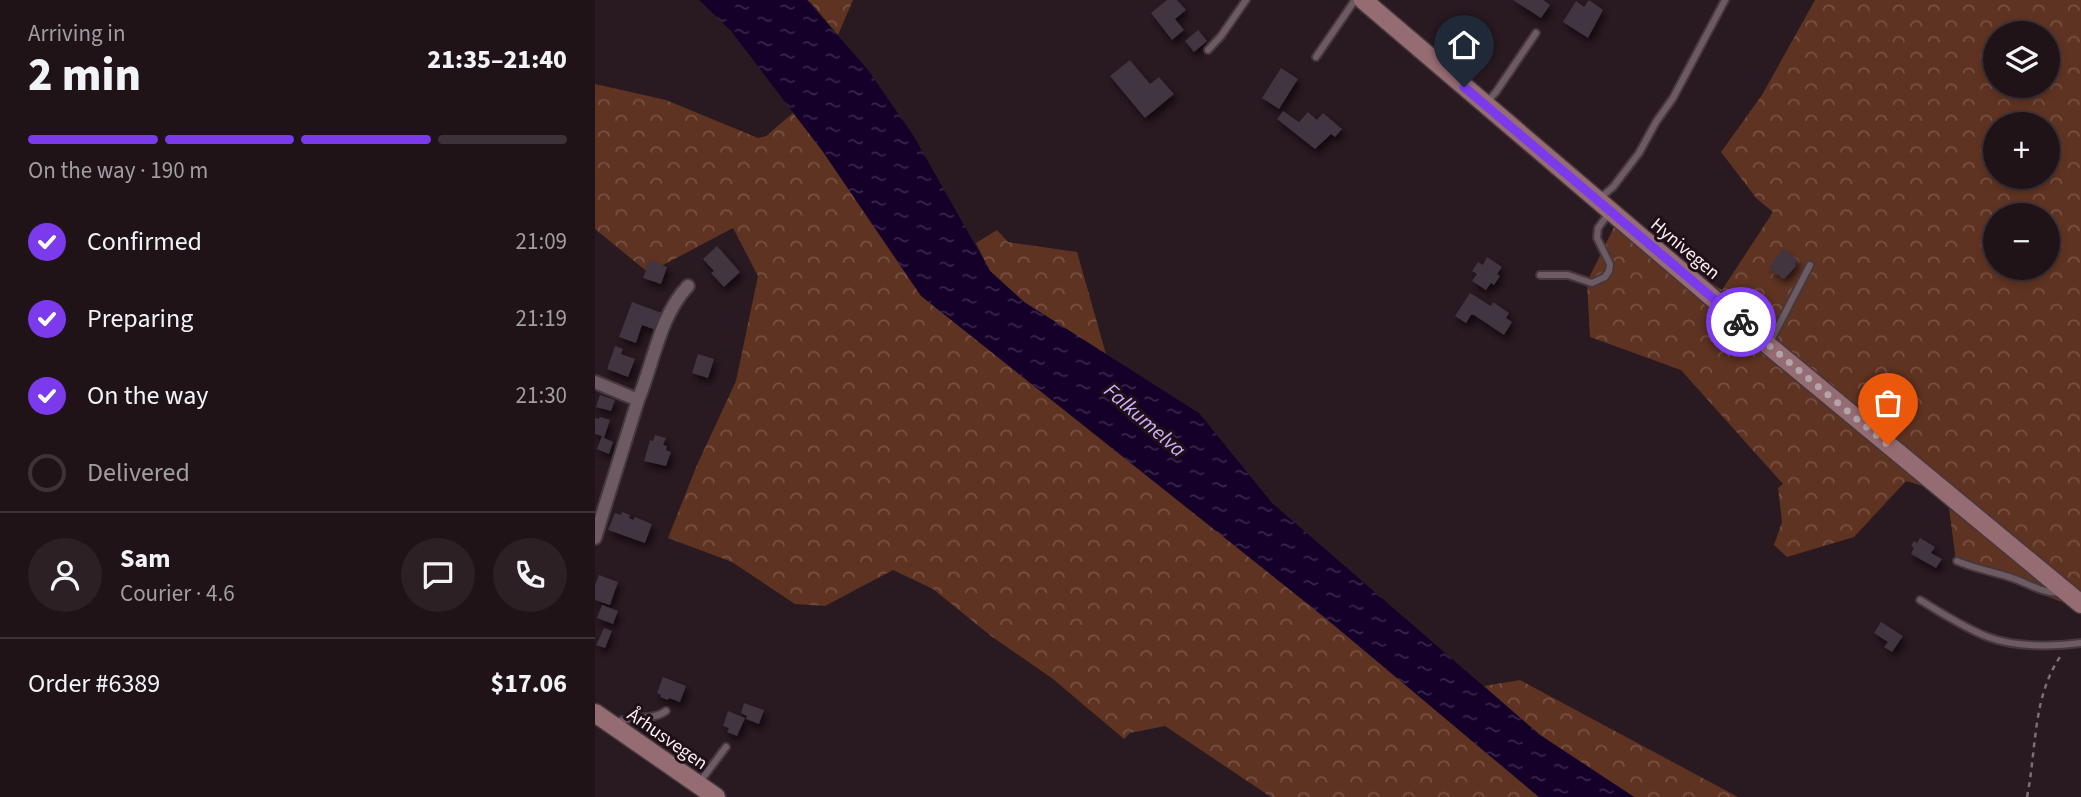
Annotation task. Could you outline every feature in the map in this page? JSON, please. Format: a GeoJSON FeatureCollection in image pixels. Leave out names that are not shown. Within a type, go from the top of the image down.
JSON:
{"type":"FeatureCollection","features":[{"type":"Feature","properties":{"kind":"main road","name":"Hynivegen"},"geometry":{"type":"LineString","coordinates":[[1363,0],[1769,346],[2081,604]]}},
{"type":"Feature","properties":{"kind":"main road","name":"Århusvegen"},"geometry":{"type":"LineString","coordinates":[[600,718],[716,797]]}},
{"type":"Feature","properties":{"kind":"street"},"geometry":{"type":"LineString","coordinates":[[595,538],[666,318],[678,296],[688,286]]}},
{"type":"Feature","properties":{"kind":"street"},"geometry":{"type":"LineString","coordinates":[[595,382],[638,400]]}},
{"type":"Feature","properties":{"kind":"lane"},"geometry":{"type":"LineString","coordinates":[[1208,50],[1246,0]]}},
{"type":"Feature","properties":{"kind":"lane"},"geometry":{"type":"LineString","coordinates":[[1316,57],[1355,0]]}},
{"type":"Feature","properties":{"kind":"lane"},"geometry":{"type":"LineString","coordinates":[[1540,275],[1568,275],[1593,282],[1605,277],[1611,264],[1597,239],[1604,206],[1613,187],[1639,153],[1672,98],[1725,0]]}},
{"type":"Feature","properties":{"kind":"lane"},"geometry":{"type":"LineString","coordinates":[[1485,104],[1536,33]]}},
{"type":"Feature","properties":{"kind":"lane"},"geometry":{"type":"LineString","coordinates":[[1769,346],[1810,265]]}},
{"type":"Feature","properties":{"kind":"lane"},"geometry":{"type":"LineString","coordinates":[[1957,561],[2018,580],[2042,591],[2065,591]]}},
{"type":"Feature","properties":{"kind":"lane"},"geometry":{"type":"LineString","coordinates":[[1920,600],[1956,622],[2002,642],[2068,645],[2081,643]]}},
{"type":"Feature","properties":{"kind":"lane"},"geometry":{"type":"LineString","coordinates":[[600,718],[661,715],[666,711]]}},
{"type":"Feature","properties":{"kind":"lane"},"geometry":{"type":"LineString","coordinates":[[698,784],[726,747]]}},
{"type":"Feature","properties":{"kind":"path"},"geometry":{"type":"LineString","coordinates":[[2027,797],[2039,704],[2055,664],[2068,645]]}},
{"type":"Feature","properties":{"kind":"green space"},"geometry":{"type":"Polygon","coordinates":[[[807,0],[853,0],[838,35],[812,4],[807,0]]]}},
{"type":"Feature","properties":{"kind":"green space"},"geometry":{"type":"Polygon","coordinates":[[[1815,0],[2081,0],[2081,605],[2067,604],[1956,561],[1947,493],[1906,481],[1854,537],[1787,557],[1774,545],[1782,522],[1778,488],[1783,484],[1681,370],[1590,337],[1587,282],[1617,221],[1722,290],[1773,212],[1757,199],[1721,152],[1762,95],[1815,0]]]}},
{"type":"Feature","properties":{"kind":"green space"},"geometry":{"type":"Polygon","coordinates":[[[595,84],[666,100],[758,138],[766,136],[793,113],[821,149],[1329,621],[1539,797],[1271,797],[1165,726],[1130,733],[1124,739],[1053,679],[991,636],[933,589],[893,570],[825,606],[795,604],[732,562],[668,538],[697,465],[736,381],[758,276],[733,228],[650,274],[595,229],[595,84]]]}},
{"type":"Feature","properties":{"kind":"green space"},"geometry":{"type":"Polygon","coordinates":[[[997,230],[1008,242],[1077,252],[1106,354],[1024,302],[990,271],[976,243],[997,230]]]}},
{"type":"Feature","properties":{"kind":"green space"},"geometry":{"type":"Polygon","coordinates":[[[1520,680],[1738,797],[1634,797],[1540,735],[1484,686],[1520,680]]]}},
{"type":"Feature","properties":{"kind":"water","name":"Falkumelva"},"geometry":{"type":"Polygon","coordinates":[[[699,0],[807,0],[868,70],[913,135],[990,271],[1024,302],[1199,413],[1272,503],[1540,735],[1634,797],[1539,797],[1329,621],[921,296],[821,149],[731,31],[699,0]]]}},
{"type":"Feature","properties":{"kind":"building"},"geometry":{"type":"Polygon","coordinates":[[[1167,0],[1177,0],[1186,10],[1175,19],[1184,30],[1172,40],[1151,13],[1167,0]]]}},
{"type":"Feature","properties":{"kind":"building"},"geometry":{"type":"Polygon","coordinates":[[[1513,0],[1543,0],[1550,5],[1541,18],[1513,0]]]}},
{"type":"Feature","properties":{"kind":"building"},"geometry":{"type":"Polygon","coordinates":[[[1589,0],[1603,10],[1588,38],[1563,22],[1576,1],[1584,7],[1589,0]]]}},
{"type":"Feature","properties":{"kind":"building"},"geometry":{"type":"Polygon","coordinates":[[[1198,30],[1207,41],[1194,52],[1185,41],[1198,30]]]}},
{"type":"Feature","properties":{"kind":"building"},"geometry":{"type":"Polygon","coordinates":[[[1130,60],[1150,84],[1159,77],[1174,94],[1145,118],[1110,76],[1130,60]]]}},
{"type":"Feature","properties":{"kind":"building"},"geometry":{"type":"Polygon","coordinates":[[[1281,68],[1298,79],[1279,109],[1262,98],[1281,68]]]}},
{"type":"Feature","properties":{"kind":"building"},"geometry":{"type":"Polygon","coordinates":[[[1283,111],[1299,122],[1308,112],[1317,120],[1323,113],[1342,129],[1335,137],[1331,134],[1315,149],[1277,119],[1283,111]]]}},
{"type":"Feature","properties":{"kind":"building"},"geometry":{"type":"Polygon","coordinates":[[[717,246],[740,272],[724,287],[703,259],[717,246]]]}},
{"type":"Feature","properties":{"kind":"building"},"geometry":{"type":"Polygon","coordinates":[[[1783,249],[1798,260],[1784,279],[1769,268],[1783,249]]]}},
{"type":"Feature","properties":{"kind":"building"},"geometry":{"type":"Polygon","coordinates":[[[1487,257],[1502,267],[1494,285],[1491,283],[1486,290],[1472,281],[1477,274],[1472,271],[1478,262],[1483,265],[1487,257]]]}},
{"type":"Feature","properties":{"kind":"building"},"geometry":{"type":"Polygon","coordinates":[[[650,260],[667,267],[661,284],[643,278],[650,260]]]}},
{"type":"Feature","properties":{"kind":"building"},"geometry":{"type":"Polygon","coordinates":[[[1470,293],[1491,306],[1493,302],[1509,313],[1506,318],[1512,322],[1504,335],[1474,315],[1471,315],[1466,323],[1455,316],[1470,293]]]}},
{"type":"Feature","properties":{"kind":"building"},"geometry":{"type":"Polygon","coordinates":[[[632,302],[662,313],[656,330],[642,325],[636,343],[619,337],[632,302]]]}},
{"type":"Feature","properties":{"kind":"building"},"geometry":{"type":"Polygon","coordinates":[[[615,346],[623,349],[621,354],[635,359],[628,377],[607,369],[615,346]]]}},
{"type":"Feature","properties":{"kind":"building"},"geometry":{"type":"Polygon","coordinates":[[[698,354],[714,359],[708,378],[692,373],[698,354]]]}},
{"type":"Feature","properties":{"kind":"building"},"geometry":{"type":"Polygon","coordinates":[[[600,395],[615,400],[611,411],[596,407],[600,395]]]}},
{"type":"Feature","properties":{"kind":"building"},"geometry":{"type":"Polygon","coordinates":[[[595,418],[610,420],[604,438],[613,442],[609,454],[597,449],[602,436],[595,434],[595,418]]]}},
{"type":"Feature","properties":{"kind":"building"},"geometry":{"type":"Polygon","coordinates":[[[655,435],[666,438],[663,445],[671,452],[666,466],[644,461],[650,440],[653,441],[655,435]]]}},
{"type":"Feature","properties":{"kind":"building"},"geometry":{"type":"Polygon","coordinates":[[[622,512],[630,515],[629,518],[633,520],[635,517],[652,524],[645,543],[608,530],[615,513],[621,515],[622,512]]]}},
{"type":"Feature","properties":{"kind":"building"},"geometry":{"type":"Polygon","coordinates":[[[1920,538],[1935,547],[1931,553],[1942,559],[1936,568],[1911,554],[1914,548],[1911,546],[1920,538]]]}},
{"type":"Feature","properties":{"kind":"building"},"geometry":{"type":"Polygon","coordinates":[[[599,575],[618,582],[610,605],[595,600],[595,585],[599,575]]]}},
{"type":"Feature","properties":{"kind":"building"},"geometry":{"type":"Polygon","coordinates":[[[602,605],[618,611],[613,624],[597,618],[602,605]]]}},
{"type":"Feature","properties":{"kind":"building"},"geometry":{"type":"Polygon","coordinates":[[[1881,622],[1903,636],[1892,652],[1884,647],[1888,642],[1874,633],[1881,622]]]}},
{"type":"Feature","properties":{"kind":"building"},"geometry":{"type":"Polygon","coordinates":[[[604,628],[612,631],[605,648],[596,645],[604,628]]]}},
{"type":"Feature","properties":{"kind":"building"},"geometry":{"type":"Polygon","coordinates":[[[663,677],[686,686],[680,702],[660,697],[657,693],[663,677]]]}},
{"type":"Feature","properties":{"kind":"building"},"geometry":{"type":"Polygon","coordinates":[[[744,703],[764,710],[759,724],[746,719],[747,716],[741,713],[744,703]]]}},
{"type":"Feature","properties":{"kind":"building"},"geometry":{"type":"Polygon","coordinates":[[[728,711],[745,718],[737,736],[727,732],[729,728],[723,726],[728,711]]]}},
{"type":"Feature","properties":{"kind":"way so far"},"geometry":{"type":"LineString","coordinates":[[1741,322],[1888,445]]}},
{"type":"Feature","properties":{"kind":"route"},"geometry":{"type":"LineString","coordinates":[[1464,87],[1741,322]]}}]}
